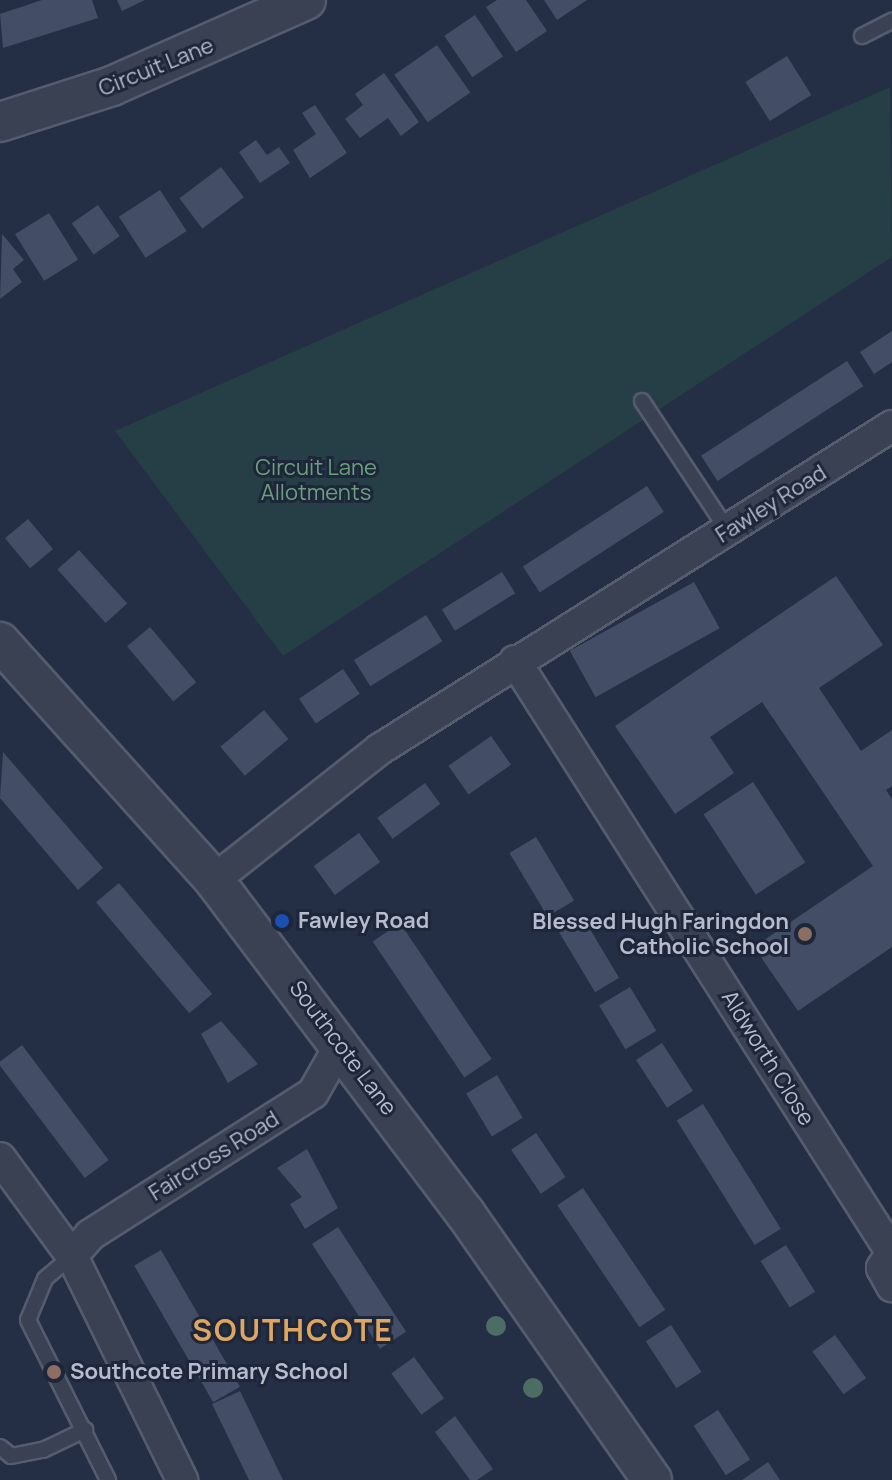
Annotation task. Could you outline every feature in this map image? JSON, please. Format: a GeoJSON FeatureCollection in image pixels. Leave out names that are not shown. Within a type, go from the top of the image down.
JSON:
{"type":"FeatureCollection","features":[{"type":"Feature","properties":{"kind":"street","name":"Circuit Lane"},"geometry":{"type":"LineString","coordinates":[[0,122],[112,86],[306,0]]}},
{"type":"Feature","properties":{"kind":"street","name":"Fawley Road"},"geometry":{"type":"LineString","coordinates":[[214,880],[380,749],[892,426]]}},
{"type":"Feature","properties":{"kind":"street","name":"Southcote Lane"},"geometry":{"type":"LineString","coordinates":[[0,642],[214,880],[341,1044],[652,1480]]}},
{"type":"Feature","properties":{"kind":"street","name":"Aldworth Close"},"geometry":{"type":"LineString","coordinates":[[515,661],[892,1253],[882,1268],[892,1286]]}},
{"type":"Feature","properties":{"kind":"street","name":"Faircross Road"},"geometry":{"type":"LineString","coordinates":[[72,1256],[90,1235],[313,1093],[341,1044]]}},
{"type":"Feature","properties":{"kind":"street"},"geometry":{"type":"LineString","coordinates":[[0,1158],[72,1256],[182,1480]]}},
{"type":"Feature","properties":{"kind":"lane"},"geometry":{"type":"LineString","coordinates":[[862,36],[892,21]]}},
{"type":"Feature","properties":{"kind":"lane"},"geometry":{"type":"LineString","coordinates":[[642,401],[729,531]]}},
{"type":"Feature","properties":{"kind":"lane"},"geometry":{"type":"LineString","coordinates":[[72,1256],[45,1279],[28,1320],[108,1480]]}},
{"type":"Feature","properties":{"kind":"lane"},"geometry":{"type":"LineString","coordinates":[[0,1447],[11,1456],[43,1450],[85,1430]]}},
{"type":"Feature","properties":{"kind":"green space","name":"Circuit Lane Allotments"},"geometry":{"type":"Polygon","coordinates":[[[890,87],[892,257],[283,656],[115,431],[890,87]]]}},
{"type":"Feature","properties":{"kind":"building"},"geometry":{"type":"Polygon","coordinates":[[[42,0],[92,0],[98,18],[3,48],[0,14],[42,0]]]}},
{"type":"Feature","properties":{"kind":"building"},"geometry":{"type":"Polygon","coordinates":[[[117,0],[145,0],[122,11],[117,0]]]}},
{"type":"Feature","properties":{"kind":"building"},"geometry":{"type":"Polygon","coordinates":[[[497,0],[526,0],[547,31],[516,52],[486,7],[497,0]]]}},
{"type":"Feature","properties":{"kind":"building"},"geometry":{"type":"Polygon","coordinates":[[[544,0],[587,0],[557,20],[544,0]]]}},
{"type":"Feature","properties":{"kind":"building"},"geometry":{"type":"Polygon","coordinates":[[[475,15],[503,56],[472,77],[444,36],[475,15]]]}},
{"type":"Feature","properties":{"kind":"building"},"geometry":{"type":"Polygon","coordinates":[[[437,45],[470,93],[428,122],[394,75],[437,45]]]}},
{"type":"Feature","properties":{"kind":"building"},"geometry":{"type":"Polygon","coordinates":[[[787,56],[811,95],[770,121],[745,82],[787,56]]]}},
{"type":"Feature","properties":{"kind":"building"},"geometry":{"type":"Polygon","coordinates":[[[384,73],[419,122],[401,136],[388,118],[360,138],[345,119],[363,105],[355,94],[384,73]]]}},
{"type":"Feature","properties":{"kind":"building"},"geometry":{"type":"Polygon","coordinates":[[[315,105],[347,153],[310,178],[293,150],[316,134],[302,113],[315,105]]]}},
{"type":"Feature","properties":{"kind":"building"},"geometry":{"type":"Polygon","coordinates":[[[256,140],[267,155],[279,147],[290,163],[260,183],[239,152],[256,140]]]}},
{"type":"Feature","properties":{"kind":"building"},"geometry":{"type":"Polygon","coordinates":[[[221,167],[244,197],[202,229],[179,198],[221,167]]]}},
{"type":"Feature","properties":{"kind":"building"},"geometry":{"type":"Polygon","coordinates":[[[160,190],[187,231],[146,258],[119,217],[160,190]]]}},
{"type":"Feature","properties":{"kind":"building"},"geometry":{"type":"Polygon","coordinates":[[[98,205],[120,236],[94,254],[72,223],[98,205]]]}},
{"type":"Feature","properties":{"kind":"building"},"geometry":{"type":"Polygon","coordinates":[[[49,213],[78,260],[44,281],[15,234],[49,213]]]}},
{"type":"Feature","properties":{"kind":"building"},"geometry":{"type":"Polygon","coordinates":[[[2,234],[24,260],[13,269],[22,282],[0,299],[2,234]]]}},
{"type":"Feature","properties":{"kind":"building"},"geometry":{"type":"Polygon","coordinates":[[[892,331],[892,362],[874,374],[860,352],[892,331]]]}},
{"type":"Feature","properties":{"kind":"building"},"geometry":{"type":"Polygon","coordinates":[[[847,361],[863,386],[717,481],[701,456],[847,361]]]}},
{"type":"Feature","properties":{"kind":"building"},"geometry":{"type":"Polygon","coordinates":[[[647,486],[664,512],[540,593],[523,567],[647,486]]]}},
{"type":"Feature","properties":{"kind":"building"},"geometry":{"type":"Polygon","coordinates":[[[28,519],[53,549],[30,568],[5,538],[28,519]]]}},
{"type":"Feature","properties":{"kind":"building"},"geometry":{"type":"Polygon","coordinates":[[[79,550],[127,604],[106,623],[57,569],[79,550]]]}},
{"type":"Feature","properties":{"kind":"building"},"geometry":{"type":"Polygon","coordinates":[[[502,572],[515,593],[455,631],[442,610],[502,572]]]}},
{"type":"Feature","properties":{"kind":"building"},"geometry":{"type":"Polygon","coordinates":[[[836,576],[883,645],[819,688],[861,751],[892,730],[892,786],[886,790],[892,799],[892,947],[798,1011],[754,947],[873,866],[762,702],[710,737],[734,773],[675,814],[615,726],[836,576]]]}},
{"type":"Feature","properties":{"kind":"building"},"geometry":{"type":"Polygon","coordinates":[[[694,582],[720,628],[595,697],[570,651],[694,582]]]}},
{"type":"Feature","properties":{"kind":"building"},"geometry":{"type":"Polygon","coordinates":[[[426,615],[442,641],[370,686],[354,660],[426,615]]]}},
{"type":"Feature","properties":{"kind":"building"},"geometry":{"type":"Polygon","coordinates":[[[150,627],[196,682],[173,701],[127,646],[150,627]]]}},
{"type":"Feature","properties":{"kind":"building"},"geometry":{"type":"Polygon","coordinates":[[[343,669],[360,694],[316,724],[299,699],[343,669]]]}},
{"type":"Feature","properties":{"kind":"building"},"geometry":{"type":"Polygon","coordinates":[[[264,710],[288,739],[245,776],[220,747],[264,710]]]}},
{"type":"Feature","properties":{"kind":"building"},"geometry":{"type":"Polygon","coordinates":[[[491,736],[511,765],[468,794],[448,766],[491,736]]]}},
{"type":"Feature","properties":{"kind":"building"},"geometry":{"type":"Polygon","coordinates":[[[3,752],[103,868],[78,890],[0,798],[3,752]]]}},
{"type":"Feature","properties":{"kind":"building"},"geometry":{"type":"Polygon","coordinates":[[[753,782],[805,863],[756,895],[704,814],[753,782]]]}},
{"type":"Feature","properties":{"kind":"building"},"geometry":{"type":"Polygon","coordinates":[[[425,783],[440,804],[393,839],[377,818],[425,783]]]}},
{"type":"Feature","properties":{"kind":"building"},"geometry":{"type":"Polygon","coordinates":[[[359,833],[380,862],[335,895],[314,866],[359,833]]]}},
{"type":"Feature","properties":{"kind":"building"},"geometry":{"type":"Polygon","coordinates":[[[536,837],[574,900],[548,916],[509,853],[536,837]]]}},
{"type":"Feature","properties":{"kind":"building"},"geometry":{"type":"Polygon","coordinates":[[[119,883],[212,994],[189,1013],[96,902],[119,883]]]}},
{"type":"Feature","properties":{"kind":"building"},"geometry":{"type":"Polygon","coordinates":[[[582,916],[619,978],[595,992],[558,930],[582,916]]]}},
{"type":"Feature","properties":{"kind":"building"},"geometry":{"type":"Polygon","coordinates":[[[400,923],[492,1059],[464,1077],[373,941],[400,923]]]}},
{"type":"Feature","properties":{"kind":"building"},"geometry":{"type":"Polygon","coordinates":[[[630,987],[656,1031],[625,1049],[599,1006],[630,987]]]}},
{"type":"Feature","properties":{"kind":"building"},"geometry":{"type":"Polygon","coordinates":[[[221,1021],[258,1064],[228,1083],[201,1034],[221,1021]]]}},
{"type":"Feature","properties":{"kind":"building"},"geometry":{"type":"Polygon","coordinates":[[[662,1043],[693,1091],[667,1108],[636,1060],[662,1043]]]}},
{"type":"Feature","properties":{"kind":"building"},"geometry":{"type":"Polygon","coordinates":[[[22,1045],[109,1160],[85,1178],[0,1066],[0,1062],[22,1045]]]}},
{"type":"Feature","properties":{"kind":"building"},"geometry":{"type":"Polygon","coordinates":[[[497,1075],[523,1118],[492,1136],[466,1094],[497,1075]]]}},
{"type":"Feature","properties":{"kind":"building"},"geometry":{"type":"Polygon","coordinates":[[[703,1104],[781,1229],[755,1245],[677,1120],[703,1104]]]}},
{"type":"Feature","properties":{"kind":"building"},"geometry":{"type":"Polygon","coordinates":[[[536,1133],[566,1177],[541,1194],[511,1150],[536,1133]]]}},
{"type":"Feature","properties":{"kind":"building"},"geometry":{"type":"Polygon","coordinates":[[[307,1149],[338,1208],[305,1229],[290,1204],[302,1197],[277,1168],[307,1149]]]}},
{"type":"Feature","properties":{"kind":"building"},"geometry":{"type":"Polygon","coordinates":[[[583,1188],[665,1310],[640,1327],[557,1205],[583,1188]]]}},
{"type":"Feature","properties":{"kind":"building"},"geometry":{"type":"Polygon","coordinates":[[[338,1227],[406,1332],[380,1349],[312,1244],[338,1227]]]}},
{"type":"Feature","properties":{"kind":"building"},"geometry":{"type":"Polygon","coordinates":[[[786,1245],[815,1292],[790,1308],[761,1261],[786,1245]]]}},
{"type":"Feature","properties":{"kind":"building"},"geometry":{"type":"Polygon","coordinates":[[[161,1250],[240,1387],[213,1402],[134,1266],[161,1250]]]}},
{"type":"Feature","properties":{"kind":"building"},"geometry":{"type":"Polygon","coordinates":[[[671,1325],[701,1372],[676,1388],[646,1341],[671,1325]]]}},
{"type":"Feature","properties":{"kind":"building"},"geometry":{"type":"Polygon","coordinates":[[[835,1335],[866,1378],[844,1394],[812,1351],[835,1335]]]}},
{"type":"Feature","properties":{"kind":"building"},"geometry":{"type":"Polygon","coordinates":[[[414,1357],[444,1398],[421,1415],[391,1373],[414,1357]]]}},
{"type":"Feature","properties":{"kind":"building"},"geometry":{"type":"Polygon","coordinates":[[[240,1391],[283,1480],[249,1480],[212,1404],[240,1391]]]}},
{"type":"Feature","properties":{"kind":"building"},"geometry":{"type":"Polygon","coordinates":[[[718,1410],[750,1459],[726,1475],[694,1426],[718,1410]]]}},
{"type":"Feature","properties":{"kind":"building"},"geometry":{"type":"Polygon","coordinates":[[[455,1416],[493,1469],[477,1480],[470,1480],[435,1432],[455,1416]]]}},
{"type":"Feature","properties":{"kind":"building"},"geometry":{"type":"Polygon","coordinates":[[[768,1462],[780,1480],[742,1480],[768,1462]]]}},
{"type":"Feature","properties":{"kind":"place","name":"Fawley Road"},"geometry":{"type":"Point","coordinates":[282,921]}},
{"type":"Feature","properties":{"kind":"place","name":"Blessed Hugh Faringdon Catholic School"},"geometry":{"type":"Point","coordinates":[805,934]}},
{"type":"Feature","properties":{"kind":"place","name":"Southcote Primary School"},"geometry":{"type":"Point","coordinates":[54,1372]}},
{"type":"Feature","properties":{"kind":"district","name":"SOUTHCOTE"},"geometry":{"type":"Point","coordinates":[293,1330]}}]}
